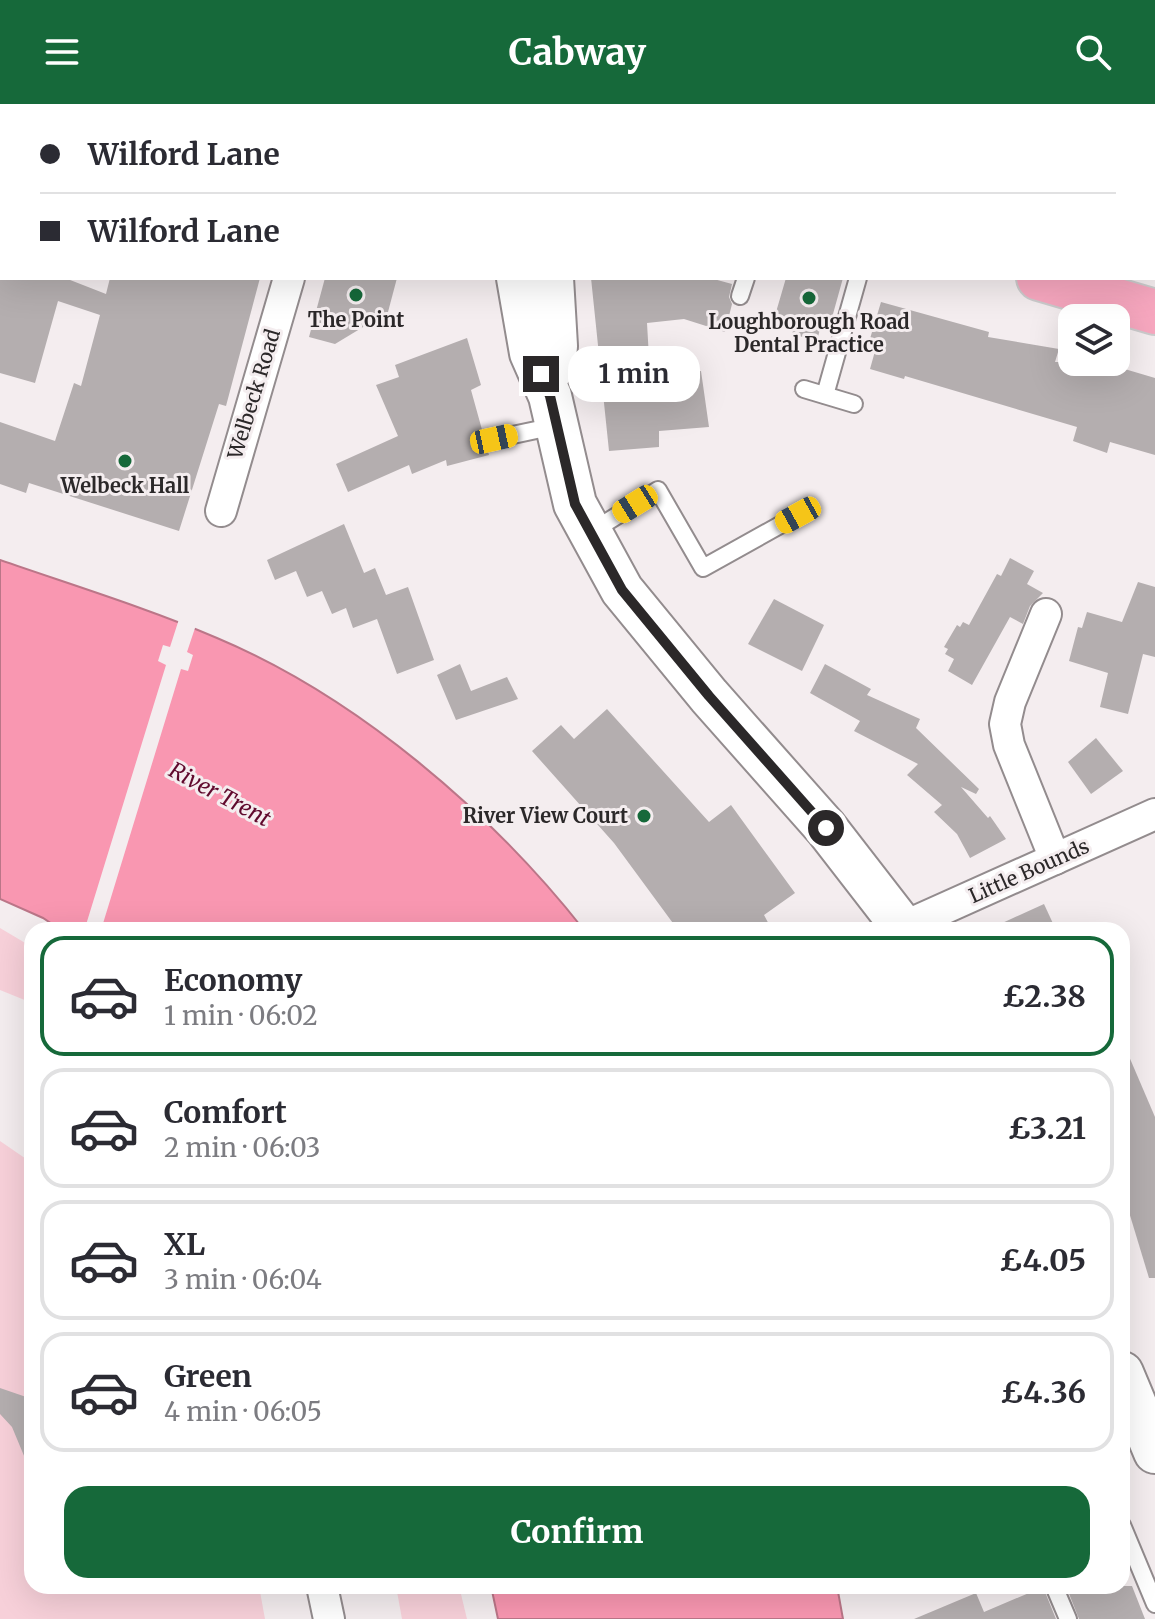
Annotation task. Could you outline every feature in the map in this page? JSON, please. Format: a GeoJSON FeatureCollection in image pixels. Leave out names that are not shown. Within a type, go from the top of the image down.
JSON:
{"type":"FeatureCollection","features":[{"type":"Feature","properties":{"kind":"main road"},"geometry":{"type":"LineString","coordinates":[[518,280],[531,353],[553,411],[575,504],[622,590],[709,696],[826,828],[899,922]]}},
{"type":"Feature","properties":{"kind":"main road"},"geometry":{"type":"LineString","coordinates":[[552,280],[556,346],[553,411]]}},
{"type":"Feature","properties":{"kind":"main road"},"geometry":{"type":"LineString","coordinates":[[1046,280],[1155,312]]}},
{"type":"Feature","properties":{"kind":"main road"},"geometry":{"type":"LineString","coordinates":[[1130,1392],[1155,1452]]}},
{"type":"Feature","properties":{"kind":"street","name":"Welbeck Road"},"geometry":{"type":"LineString","coordinates":[[221,511],[288,280]]}},
{"type":"Feature","properties":{"kind":"street"},"geometry":{"type":"LineString","coordinates":[[1046,614],[1010,702],[1005,724],[1009,745],[1055,859]]}},
{"type":"Feature","properties":{"kind":"street","name":"Little Bounds"},"geometry":{"type":"LineString","coordinates":[[919,922],[1155,814]]}},
{"type":"Feature","properties":{"kind":"street"},"geometry":{"type":"LineString","coordinates":[[324,1594],[329,1619]]}},
{"type":"Feature","properties":{"kind":"lane"},"geometry":{"type":"LineString","coordinates":[[740,296],[745,280]]}},
{"type":"Feature","properties":{"kind":"lane"},"geometry":{"type":"LineString","coordinates":[[825,395],[857,280]]}},
{"type":"Feature","properties":{"kind":"lane"},"geometry":{"type":"LineString","coordinates":[[804,389],[854,404]]}},
{"type":"Feature","properties":{"kind":"lane"},"geometry":{"type":"LineString","coordinates":[[494,439],[553,411]]}},
{"type":"Feature","properties":{"kind":"lane"},"geometry":{"type":"LineString","coordinates":[[589,533],[658,490],[703,568],[798,515]]}},
{"type":"Feature","properties":{"kind":"lane"},"geometry":{"type":"LineString","coordinates":[[1130,1544],[1155,1604]]}},
{"type":"Feature","properties":{"kind":"lane"},"geometry":{"type":"LineString","coordinates":[[1057,1594],[1068,1619]]}},
{"type":"Feature","properties":{"kind":"shaded area"},"geometry":{"type":"Polygon","coordinates":[[[0,928],[24,942],[24,1000],[0,990],[0,928]]]}},
{"type":"Feature","properties":{"kind":"shaded area"},"geometry":{"type":"Polygon","coordinates":[[[0,1141],[24,1158],[24,1594],[260,1594],[265,1619],[0,1619],[0,1141]]]}},
{"type":"Feature","properties":{"kind":"shaded area"},"geometry":{"type":"Polygon","coordinates":[[[397,1594],[461,1594],[467,1619],[402,1619],[397,1594]]]}},
{"type":"Feature","properties":{"kind":"water","name":"River Trent"},"geometry":{"type":"Polygon","coordinates":[[[0,560],[191,627],[269,663],[320,692],[370,725],[464,801],[507,843],[577,922],[49,922],[0,899],[0,560]]]}},
{"type":"Feature","properties":{"kind":"water"},"geometry":{"type":"Polygon","coordinates":[[[493,1594],[838,1594],[843,1619],[498,1619],[493,1594]]]}},
{"type":"Feature","properties":{"kind":"pier"},"geometry":{"type":"Polygon","coordinates":[[[179,619],[196,625],[187,652],[193,655],[188,671],[181,669],[103,922],[87,922],[166,665],[158,661],[163,645],[170,647],[179,619]]]}},
{"type":"Feature","properties":{"kind":"building"},"geometry":{"type":"Polygon","coordinates":[[[0,280],[70,280],[106,294],[110,280],[259,280],[226,406],[219,404],[179,531],[29,483],[26,493],[0,484],[0,422],[55,441],[74,383],[81,386],[100,315],[58,301],[35,383],[0,373],[0,280]]]}},
{"type":"Feature","properties":{"kind":"building","name":"The Point"},"geometry":{"type":"Polygon","coordinates":[[[324,280],[396,280],[388,312],[335,344],[309,337],[324,280]]]}},
{"type":"Feature","properties":{"kind":"building"},"geometry":{"type":"Polygon","coordinates":[[[591,280],[717,280],[732,284],[729,297],[732,304],[725,332],[684,319],[647,323],[650,375],[701,371],[709,427],[659,431],[659,447],[609,451],[591,280]]]}},
{"type":"Feature","properties":{"kind":"building","name":"Loughborough Road Dental Practice"},"geometry":{"type":"Polygon","coordinates":[[[785,280],[842,280],[828,332],[820,329],[817,341],[792,334],[794,324],[774,319],[785,280]]]}},
{"type":"Feature","properties":{"kind":"building"},"geometry":{"type":"Polygon","coordinates":[[[881,302],[989,332],[988,337],[1058,349],[1055,362],[1058,362],[1058,376],[1130,376],[1130,371],[1155,378],[1155,455],[1110,442],[1107,453],[1073,441],[1077,427],[905,376],[904,379],[870,369],[877,344],[869,342],[881,302]]]}},
{"type":"Feature","properties":{"kind":"building"},"geometry":{"type":"Polygon","coordinates":[[[467,338],[481,385],[471,390],[489,455],[447,466],[446,460],[412,474],[409,465],[348,492],[336,464],[398,436],[376,385],[399,377],[395,365],[467,338]]]}},
{"type":"Feature","properties":{"kind":"building"},"geometry":{"type":"Polygon","coordinates":[[[344,524],[364,573],[375,568],[386,595],[408,587],[434,660],[397,674],[377,619],[353,628],[346,608],[332,614],[322,591],[307,597],[296,571],[275,580],[267,560],[344,524]]]}},
{"type":"Feature","properties":{"kind":"building"},"geometry":{"type":"Polygon","coordinates":[[[1010,558],[1034,571],[1027,584],[1043,593],[1030,606],[1023,624],[1010,617],[972,685],[948,671],[954,659],[945,654],[948,649],[944,647],[957,625],[960,627],[963,622],[969,625],[997,574],[1001,576],[1010,558]]]}},
{"type":"Feature","properties":{"kind":"building"},"geometry":{"type":"Polygon","coordinates":[[[1138,582],[1155,587],[1155,657],[1143,654],[1128,714],[1100,707],[1108,673],[1069,661],[1078,627],[1082,628],[1087,612],[1122,622],[1138,582]]]}},
{"type":"Feature","properties":{"kind":"building"},"geometry":{"type":"Polygon","coordinates":[[[774,599],[824,625],[802,671],[748,644],[774,599]]]}},
{"type":"Feature","properties":{"kind":"building"},"geometry":{"type":"Polygon","coordinates":[[[460,664],[471,691],[507,677],[518,699],[456,720],[437,675],[460,664]]]}},
{"type":"Feature","properties":{"kind":"building"},"geometry":{"type":"Polygon","coordinates":[[[825,664],[871,689],[867,695],[920,719],[916,728],[979,789],[976,794],[961,787],[988,818],[990,816],[1006,839],[970,858],[957,834],[934,812],[942,805],[907,775],[918,764],[854,731],[860,721],[810,693],[825,664]]]}},
{"type":"Feature","properties":{"kind":"building","name":"River View Court"},"geometry":{"type":"Polygon","coordinates":[[[607,709],[709,822],[731,805],[795,893],[764,915],[768,922],[672,922],[614,843],[532,751],[561,725],[574,739],[607,709]]]}},
{"type":"Feature","properties":{"kind":"building"},"geometry":{"type":"Polygon","coordinates":[[[1096,738],[1123,771],[1091,794],[1068,762],[1096,738]]]}},
{"type":"Feature","properties":{"kind":"building"},"geometry":{"type":"Polygon","coordinates":[[[1044,904],[1052,922],[1005,922],[1044,904]]]}},
{"type":"Feature","properties":{"kind":"building"},"geometry":{"type":"Polygon","coordinates":[[[1130,1059],[1155,1117],[1155,1278],[1149,1278],[1130,1215],[1130,1059]]]}},
{"type":"Feature","properties":{"kind":"building"},"geometry":{"type":"Polygon","coordinates":[[[0,1388],[24,1396],[24,1456],[12,1427],[0,1414],[0,1388]]]}},
{"type":"Feature","properties":{"kind":"building"},"geometry":{"type":"Polygon","coordinates":[[[1132,1586],[1145,1619],[1079,1619],[1069,1594],[1130,1594],[1132,1586]]]}},
{"type":"Feature","properties":{"kind":"building"},"geometry":{"type":"Polygon","coordinates":[[[974,1594],[976,1594],[984,1612],[1026,1594],[1046,1594],[1056,1619],[914,1619],[974,1594]]]}},
{"type":"Feature","properties":{"kind":"place","name":"The Point"},"geometry":{"type":"Point","coordinates":[356,295]}},
{"type":"Feature","properties":{"kind":"place","name":"Loughborough Road Dental Practice"},"geometry":{"type":"Point","coordinates":[809,298]}},
{"type":"Feature","properties":{"kind":"place","name":"Welbeck Hall"},"geometry":{"type":"Point","coordinates":[125,461]}},
{"type":"Feature","properties":{"kind":"place","name":"River View Court"},"geometry":{"type":"Point","coordinates":[644,816]}},
{"type":"Feature","properties":{"kind":"route"},"geometry":{"type":"LineString","coordinates":[[541,374],[550,396],[575,504],[622,590],[709,696],[826,828]]}}]}
